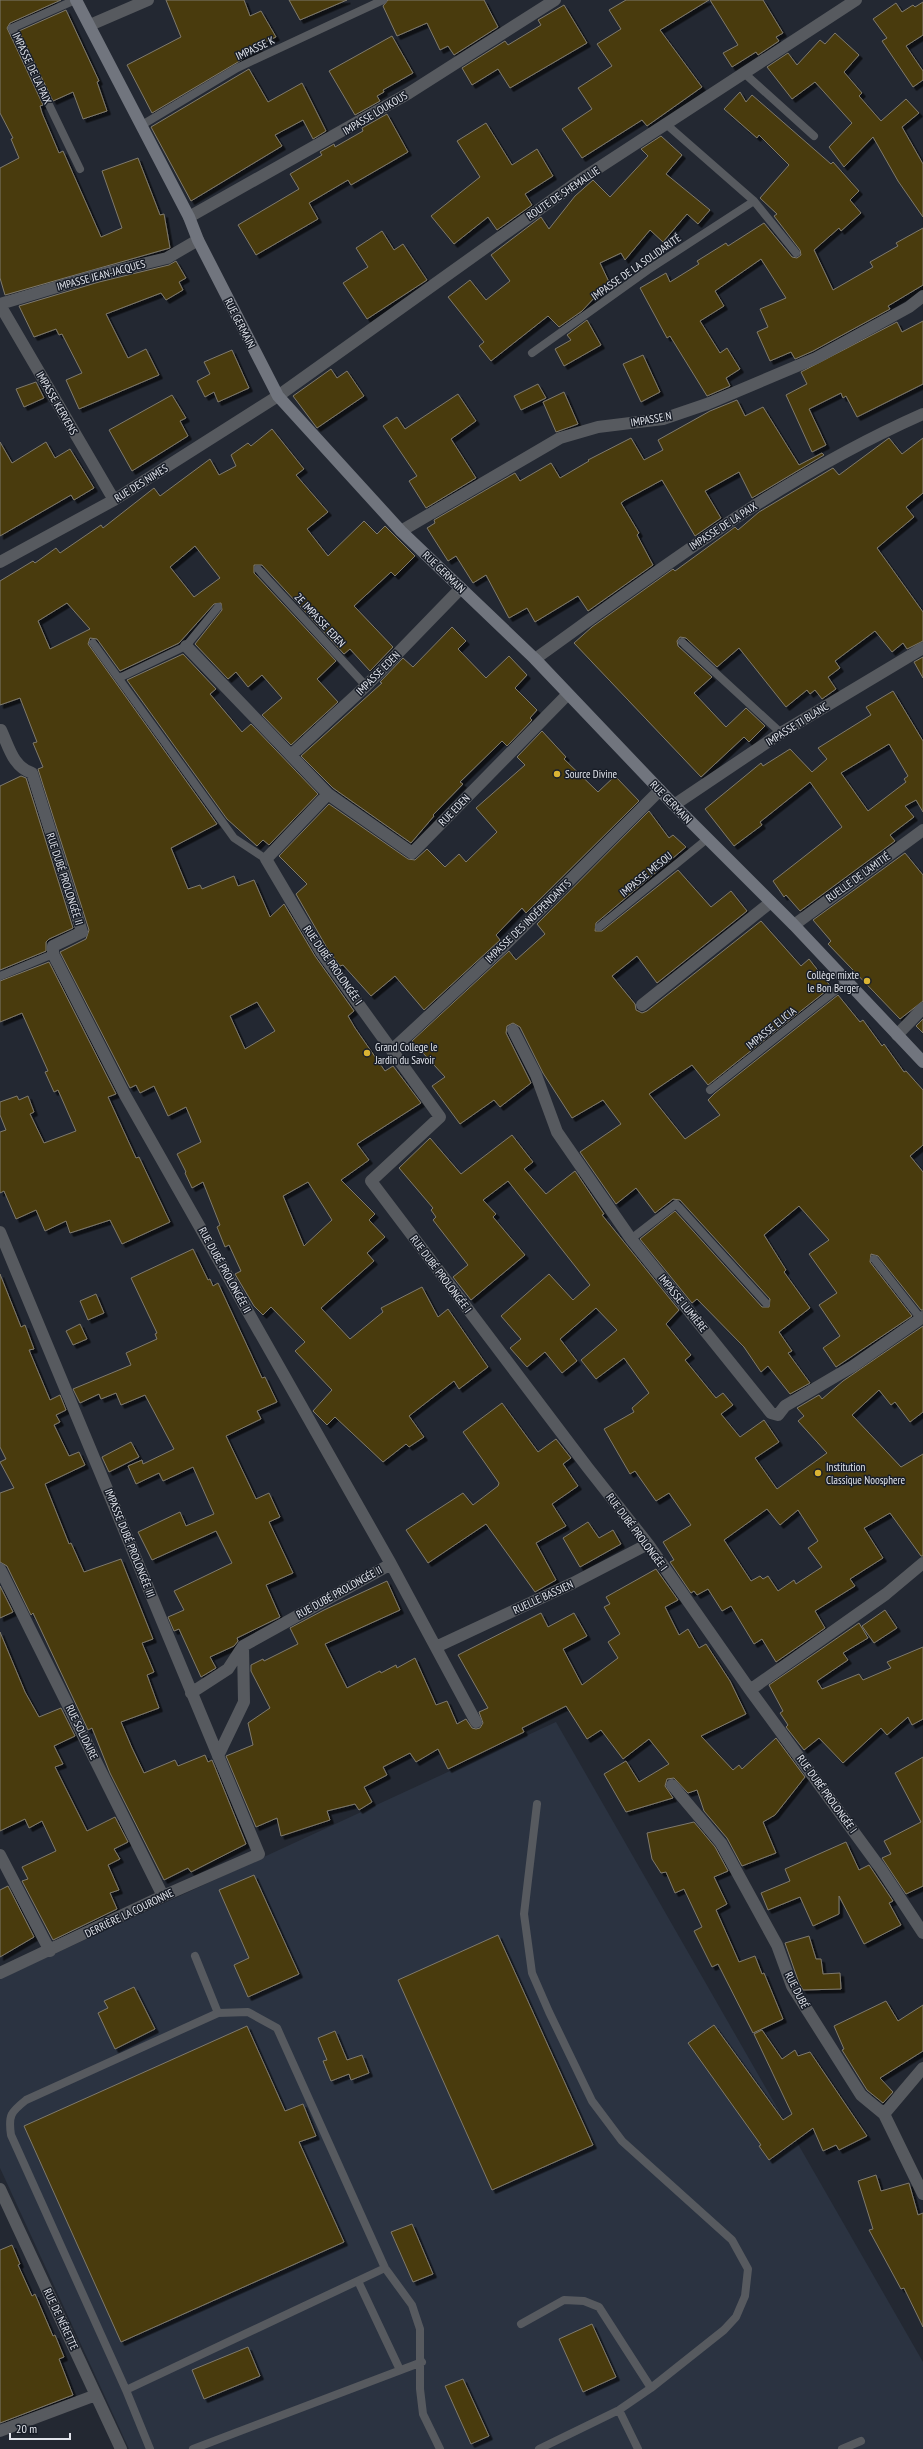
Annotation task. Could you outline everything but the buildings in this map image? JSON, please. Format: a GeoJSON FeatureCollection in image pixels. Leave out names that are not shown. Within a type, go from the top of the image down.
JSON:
{"type":"FeatureCollection","features":[{"type":"Feature","properties":{"kind":"street","name":"RUE GERMAIN"},"geometry":{"type":"LineString","coordinates":[[76,0],[189,217],[198,240],[278,396],[401,531],[534,659],[674,805],[794,925],[846,982],[923,1062]]}},
{"type":"Feature","properties":{"kind":"street"},"geometry":{"type":"LineString","coordinates":[[90,26],[148,0]]}},
{"type":"Feature","properties":{"kind":"street","name":"IMPASSE LOUKOUS"},"geometry":{"type":"LineString","coordinates":[[189,217],[409,93],[555,0]]}},
{"type":"Feature","properties":{"kind":"street","name":"ROUTE DE SHEMALLIE"},"geometry":{"type":"LineString","coordinates":[[278,396],[482,248],[583,178],[856,0]]}},
{"type":"Feature","properties":{"kind":"street","name":"IMPASSE JEAN-JACQUES"},"geometry":{"type":"LineString","coordinates":[[0,304],[97,274],[167,258],[198,240]]}},
{"type":"Feature","properties":{"kind":"street","name":"IMPASSE N"},"geometry":{"type":"LineString","coordinates":[[401,531],[560,438],[598,427],[663,419],[707,404],[816,358],[909,307],[923,296]]}},
{"type":"Feature","properties":{"kind":"street","name":"IMPASSE KERVENS"},"geometry":{"type":"LineString","coordinates":[[0,304],[114,500]]}},
{"type":"Feature","properties":{"kind":"street","name":"RUE DES NIMES"},"geometry":{"type":"LineString","coordinates":[[0,562],[114,500],[278,396]]}},
{"type":"Feature","properties":{"kind":"street","name":"IMPASSE DE LA PAIX"},"geometry":{"type":"LineString","coordinates":[[534,659],[704,537],[770,495],[880,433],[923,414]]}},
{"type":"Feature","properties":{"kind":"street","name":"IMPASSE EDEN"},"geometry":{"type":"LineString","coordinates":[[292,754],[366,686],[461,588]]}},
{"type":"Feature","properties":{"kind":"street"},"geometry":{"type":"LineString","coordinates":[[186,646],[292,754],[328,794],[266,859]]}},
{"type":"Feature","properties":{"kind":"street","name":"IMPASSE TI BLANC"},"geometry":{"type":"LineString","coordinates":[[674,805],[780,733],[923,648]]}},
{"type":"Feature","properties":{"kind":"street","name":"RUE EDEN"},"geometry":{"type":"LineString","coordinates":[[328,794],[412,853],[567,695]]}},
{"type":"Feature","properties":{"kind":"street","name":"RUE DUBÉ PROLONGÉE II"},"geometry":{"type":"LineString","coordinates":[[1,730],[16,762],[22,770],[32,773],[82,932],[53,946],[53,954],[126,1094],[391,1564],[243,1646]]}},
{"type":"Feature","properties":{"kind":"street","name":"IMPASSE DES INDÉPENDANTS"},"geometry":{"type":"LineString","coordinates":[[392,1049],[507,943],[660,790]]}},
{"type":"Feature","properties":{"kind":"street","name":"RUELLE DE L'AMITIÉ"},"geometry":{"type":"LineString","coordinates":[[794,925],[923,830]]}},
{"type":"Feature","properties":{"kind":"street","name":"RUE DUBÉ PROLONGÉE I"},"geometry":{"type":"LineString","coordinates":[[266,859],[321,952],[440,1117],[370,1181],[588,1468],[648,1544],[750,1690],[881,1869],[923,1933]]}},
{"type":"Feature","properties":{"kind":"street"},"geometry":{"type":"LineString","coordinates":[[642,1005],[771,902]]}},
{"type":"Feature","properties":{"kind":"street"},"geometry":{"type":"LineString","coordinates":[[897,1035],[923,1008]]}},
{"type":"Feature","properties":{"kind":"street","name":"IMPASSE LUMIÈRE"},"geometry":{"type":"LineString","coordinates":[[514,1030],[536,1075],[556,1132],[631,1239],[771,1413],[778,1415],[785,1406],[853,1366],[922,1319]]}},
{"type":"Feature","properties":{"kind":"street","name":"IMPASSE DUBÉ PROLONGÉE III"},"geometry":{"type":"LineString","coordinates":[[0,1232],[259,1854]]}},
{"type":"Feature","properties":{"kind":"street","name":"RUELLE BASSIEN"},"geometry":{"type":"LineString","coordinates":[[436,1647],[573,1583],[648,1544]]}},
{"type":"Feature","properties":{"kind":"street"},"geometry":{"type":"LineString","coordinates":[[750,1690],[886,1594],[923,1563]]}},
{"type":"Feature","properties":{"kind":"street"},"geometry":{"type":"LineString","coordinates":[[391,1564],[476,1722]]}},
{"type":"Feature","properties":{"kind":"street","name":"RUE SOLIDAIRE"},"geometry":{"type":"LineString","coordinates":[[0,1569],[163,1896]]}},
{"type":"Feature","properties":{"kind":"street"},"geometry":{"type":"LineString","coordinates":[[191,1693],[228,1669],[243,1646]]}},
{"type":"Feature","properties":{"kind":"street"},"geometry":{"type":"LineString","coordinates":[[218,1756],[244,1702],[243,1646]]}},
{"type":"Feature","properties":{"kind":"street","name":"RUE DUBÉ"},"geometry":{"type":"LineString","coordinates":[[672,1785],[721,1843],[777,1945],[792,1986],[861,2095],[884,2114],[923,2194]]}},
{"type":"Feature","properties":{"kind":"street","name":"DERRIÈRE LA COURONNE"},"geometry":{"type":"LineString","coordinates":[[0,1973],[50,1951],[163,1896],[259,1854]]}},
{"type":"Feature","properties":{"kind":"street"},"geometry":{"type":"LineString","coordinates":[[0,1855],[50,1951]]}},
{"type":"Feature","properties":{"kind":"street"},"geometry":{"type":"LineString","coordinates":[[884,2114],[923,2068]]}},
{"type":"Feature","properties":{"kind":"street","name":"RUE DE NÉRETTE"},"geometry":{"type":"LineString","coordinates":[[0,2189],[121,2449]]}},
{"type":"Feature","properties":{"kind":"street"},"geometry":{"type":"LineString","coordinates":[[0,2431],[96,2395]]}},
{"type":"Feature","properties":{"kind":"lane","name":"IMPASSE DE LA PAIX"},"geometry":{"type":"LineString","coordinates":[[76,0],[12,28],[80,169]]}},
{"type":"Feature","properties":{"kind":"lane","name":"IMPASSE K"},"geometry":{"type":"LineString","coordinates":[[142,125],[237,68],[383,0]]}},
{"type":"Feature","properties":{"kind":"lane"},"geometry":{"type":"LineString","coordinates":[[744,73],[814,136]]}},
{"type":"Feature","properties":{"kind":"lane"},"geometry":{"type":"LineString","coordinates":[[666,124],[754,201],[796,253]]}},
{"type":"Feature","properties":{"kind":"lane","name":"IMPASSE DE LA SOLIDARITÉ"},"geometry":{"type":"LineString","coordinates":[[532,353],[648,270],[754,201]]}},
{"type":"Feature","properties":{"kind":"lane","name":"2E IMPASSE EDEN"},"geometry":{"type":"LineString","coordinates":[[258,569],[366,686]]}},
{"type":"Feature","properties":{"kind":"lane"},"geometry":{"type":"LineString","coordinates":[[119,678],[186,646],[218,607]]}},
{"type":"Feature","properties":{"kind":"lane"},"geometry":{"type":"LineString","coordinates":[[682,642],[780,733]]}},
{"type":"Feature","properties":{"kind":"lane"},"geometry":{"type":"LineString","coordinates":[[93,643],[234,838],[266,859]]}},
{"type":"Feature","properties":{"kind":"lane","name":"IMPASSE MESOU"},"geometry":{"type":"LineString","coordinates":[[599,927],[707,838]]}},
{"type":"Feature","properties":{"kind":"lane"},"geometry":{"type":"LineString","coordinates":[[0,976],[53,954]]}},
{"type":"Feature","properties":{"kind":"lane","name":"IMPASSE ELICIA"},"geometry":{"type":"LineString","coordinates":[[710,1090],[846,982]]}},
{"type":"Feature","properties":{"kind":"lane"},"geometry":{"type":"LineString","coordinates":[[631,1239],[676,1204],[766,1303]]}},
{"type":"Feature","properties":{"kind":"lane"},"geometry":{"type":"LineString","coordinates":[[874,1259],[922,1319]]}},
{"type":"Feature","properties":{"kind":"lane"},"geometry":{"type":"LineString","coordinates":[[537,1804],[524,1914],[532,1974],[549,2012],[592,2101],[622,2140],[732,2240],[748,2269],[745,2296],[736,2317],[724,2330],[651,2388],[619,2410],[539,2449]]}},
{"type":"Feature","properties":{"kind":"lane"},"geometry":{"type":"LineString","coordinates":[[195,1956],[218,2013]]}},
{"type":"Feature","properties":{"kind":"lane"},"geometry":{"type":"LineString","coordinates":[[150,2449],[126,2390],[10,2135],[9,2119],[14,2110],[26,2100],[218,2013],[248,2012],[277,2028],[385,2268],[412,2305],[420,2329],[422,2362],[420,2389],[423,2414],[438,2449]]}},
{"type":"Feature","properties":{"kind":"lane"},"geometry":{"type":"LineString","coordinates":[[126,2390],[385,2268]]}},
{"type":"Feature","properties":{"kind":"lane"},"geometry":{"type":"LineString","coordinates":[[358,2281],[400,2370]]}},
{"type":"Feature","properties":{"kind":"lane"},"geometry":{"type":"LineString","coordinates":[[521,2324],[564,2300],[584,2301],[599,2307],[651,2388]]}},
{"type":"Feature","properties":{"kind":"lane"},"geometry":{"type":"LineString","coordinates":[[193,2449],[422,2362]]}},
{"type":"Feature","properties":{"kind":"lane"},"geometry":{"type":"LineString","coordinates":[[619,2410],[638,2449]]}},
{"type":"Feature","properties":{"kind":"lane"},"geometry":{"type":"LineString","coordinates":[[842,2449],[861,2441]]}},
{"type":"Feature","properties":{"kind":"shaded area"},"geometry":{"type":"Polygon","coordinates":[[[556,1722],[923,2362],[923,2449],[129,2449],[0,2168],[0,1979],[556,1722]]]}},
{"type":"Feature","properties":{"kind":"place","name":"Source Divine"},"geometry":{"type":"Point","coordinates":[557,774]}},
{"type":"Feature","properties":{"kind":"place","name":"Collège mixte le Bon Berger"},"geometry":{"type":"Point","coordinates":[867,981]}},
{"type":"Feature","properties":{"kind":"place","name":"Grand College le Jardin du Savoir"},"geometry":{"type":"Point","coordinates":[367,1053]}},
{"type":"Feature","properties":{"kind":"place","name":"Institution Classique Noosphere"},"geometry":{"type":"Point","coordinates":[818,1473]}}]}
